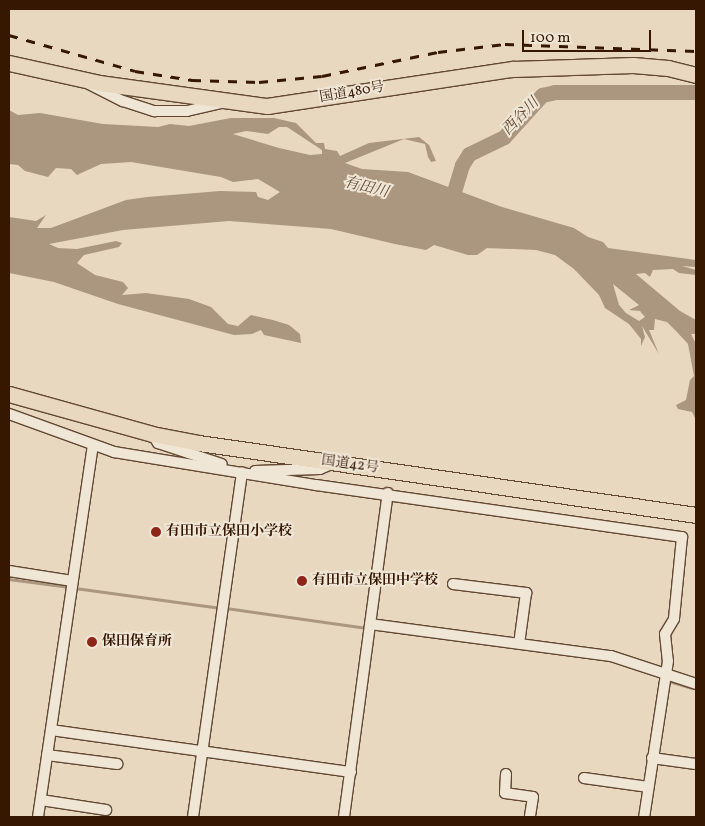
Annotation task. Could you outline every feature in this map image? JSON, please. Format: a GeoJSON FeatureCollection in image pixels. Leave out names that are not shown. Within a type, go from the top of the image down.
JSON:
{"type":"FeatureCollection","features":[{"type":"Feature","properties":{"kind":"highway","name":"国道480号"},"geometry":{"type":"LineString","coordinates":[[9,63],[82,80],[227,102],[275,105],[480,72],[545,67],[644,66],[696,74]]}},
{"type":"Feature","properties":{"kind":"highway","name":"国道42号"},"geometry":{"type":"LineString","coordinates":[[9,394],[152,434],[334,463],[696,515]]}},
{"type":"Feature","properties":{"kind":"street"},"geometry":{"type":"LineString","coordinates":[[9,414],[114,452],[682,537],[674,619],[665,634],[668,657],[644,817]]}},
{"type":"Feature","properties":{"kind":"street"},"geometry":{"type":"LineString","coordinates":[[152,434],[158,443],[242,472],[320,469],[334,463]]}},
{"type":"Feature","properties":{"kind":"street"},"geometry":{"type":"LineString","coordinates":[[38,817],[92,445]]}},
{"type":"Feature","properties":{"kind":"street"},"geometry":{"type":"LineString","coordinates":[[193,817],[242,472]]}},
{"type":"Feature","properties":{"kind":"street"},"geometry":{"type":"LineString","coordinates":[[344,817],[388,493]]}},
{"type":"Feature","properties":{"kind":"street"},"geometry":{"type":"LineString","coordinates":[[9,572],[72,581]]}},
{"type":"Feature","properties":{"kind":"street"},"geometry":{"type":"LineString","coordinates":[[453,584],[526,593],[519,644]]}},
{"type":"Feature","properties":{"kind":"street"},"geometry":{"type":"LineString","coordinates":[[370,624],[611,656],[696,684]]}},
{"type":"Feature","properties":{"kind":"street"},"geometry":{"type":"LineString","coordinates":[[50,730],[351,772]]}},
{"type":"Feature","properties":{"kind":"street"},"geometry":{"type":"LineString","coordinates":[[47,755],[117,764]]}},
{"type":"Feature","properties":{"kind":"street"},"geometry":{"type":"LineString","coordinates":[[652,758],[696,764]]}},
{"type":"Feature","properties":{"kind":"street"},"geometry":{"type":"LineString","coordinates":[[506,774],[505,794],[533,798],[530,817]]}},
{"type":"Feature","properties":{"kind":"street"},"geometry":{"type":"LineString","coordinates":[[584,778],[648,787]]}},
{"type":"Feature","properties":{"kind":"street"},"geometry":{"type":"LineString","coordinates":[[41,800],[106,810]]}},
{"type":"Feature","properties":{"kind":"water","name":"有田川"},"geometry":{"type":"Polygon","coordinates":[[[9,110],[18,115],[40,113],[103,124],[158,127],[170,124],[189,126],[231,118],[274,118],[296,123],[316,143],[324,143],[325,149],[337,151],[340,156],[369,143],[419,137],[429,145],[436,161],[431,162],[425,144],[404,139],[345,163],[362,169],[408,172],[502,207],[574,228],[588,237],[603,242],[608,248],[696,260],[696,267],[682,266],[696,270],[696,275],[679,273],[673,269],[653,270],[650,277],[645,273],[636,274],[680,311],[696,320],[696,334],[691,334],[696,344],[696,420],[692,412],[678,409],[676,405],[686,400],[690,380],[694,376],[688,344],[667,322],[655,319],[654,330],[649,330],[659,354],[642,326],[645,337],[641,346],[641,339],[629,324],[605,308],[599,295],[574,269],[555,255],[536,250],[487,248],[477,255],[468,255],[434,245],[426,250],[331,229],[229,221],[123,230],[49,244],[58,248],[77,249],[116,241],[122,243],[119,247],[84,255],[77,263],[95,275],[123,282],[128,288],[122,295],[146,293],[189,299],[211,307],[228,324],[238,326],[251,315],[273,320],[289,325],[300,334],[301,343],[264,335],[261,330],[252,334],[234,335],[118,304],[54,282],[9,273],[9,217],[36,221],[46,215],[37,228],[51,228],[126,200],[220,191],[256,192],[258,197],[268,200],[280,192],[258,179],[233,182],[221,177],[131,162],[101,164],[77,175],[71,169],[56,168],[48,177],[25,171],[18,165],[9,164],[9,110]],[[279,127],[268,134],[246,131],[233,134],[310,155],[322,154],[322,150],[287,127],[279,127]],[[613,284],[619,305],[626,313],[639,321],[645,317],[640,311],[629,310],[639,305],[613,284]]]}},
{"type":"Feature","properties":{"kind":"waterway","name":"西谷川"},"geometry":{"type":"LineString","coordinates":[[449,208],[462,165],[469,154],[504,137],[542,95],[555,92],[696,92]]}},
{"type":"Feature","properties":{"kind":"waterway"},"geometry":{"type":"LineString","coordinates":[[9,579],[69,587]]}},
{"type":"Feature","properties":{"kind":"waterway"},"geometry":{"type":"LineString","coordinates":[[75,588],[221,608]]}},
{"type":"Feature","properties":{"kind":"waterway"},"geometry":{"type":"LineString","coordinates":[[226,608],[367,628]]}},
{"type":"Feature","properties":{"kind":"waterway"},"geometry":{"type":"LineString","coordinates":[[669,681],[692,688]]}},
{"type":"Feature","properties":{"kind":"railway"},"geometry":{"type":"LineString","coordinates":[[9,35],[135,71],[192,80],[259,82],[322,76],[438,52],[505,44],[696,51]]}},
{"type":"Feature","properties":{"kind":"place","name":"有田市立保田小学校"},"geometry":{"type":"Point","coordinates":[156,532]}},
{"type":"Feature","properties":{"kind":"place","name":"有田市立保田中学校"},"geometry":{"type":"Point","coordinates":[302,581]}},
{"type":"Feature","properties":{"kind":"place","name":"保田保育所"},"geometry":{"type":"Point","coordinates":[92,642]}}]}
